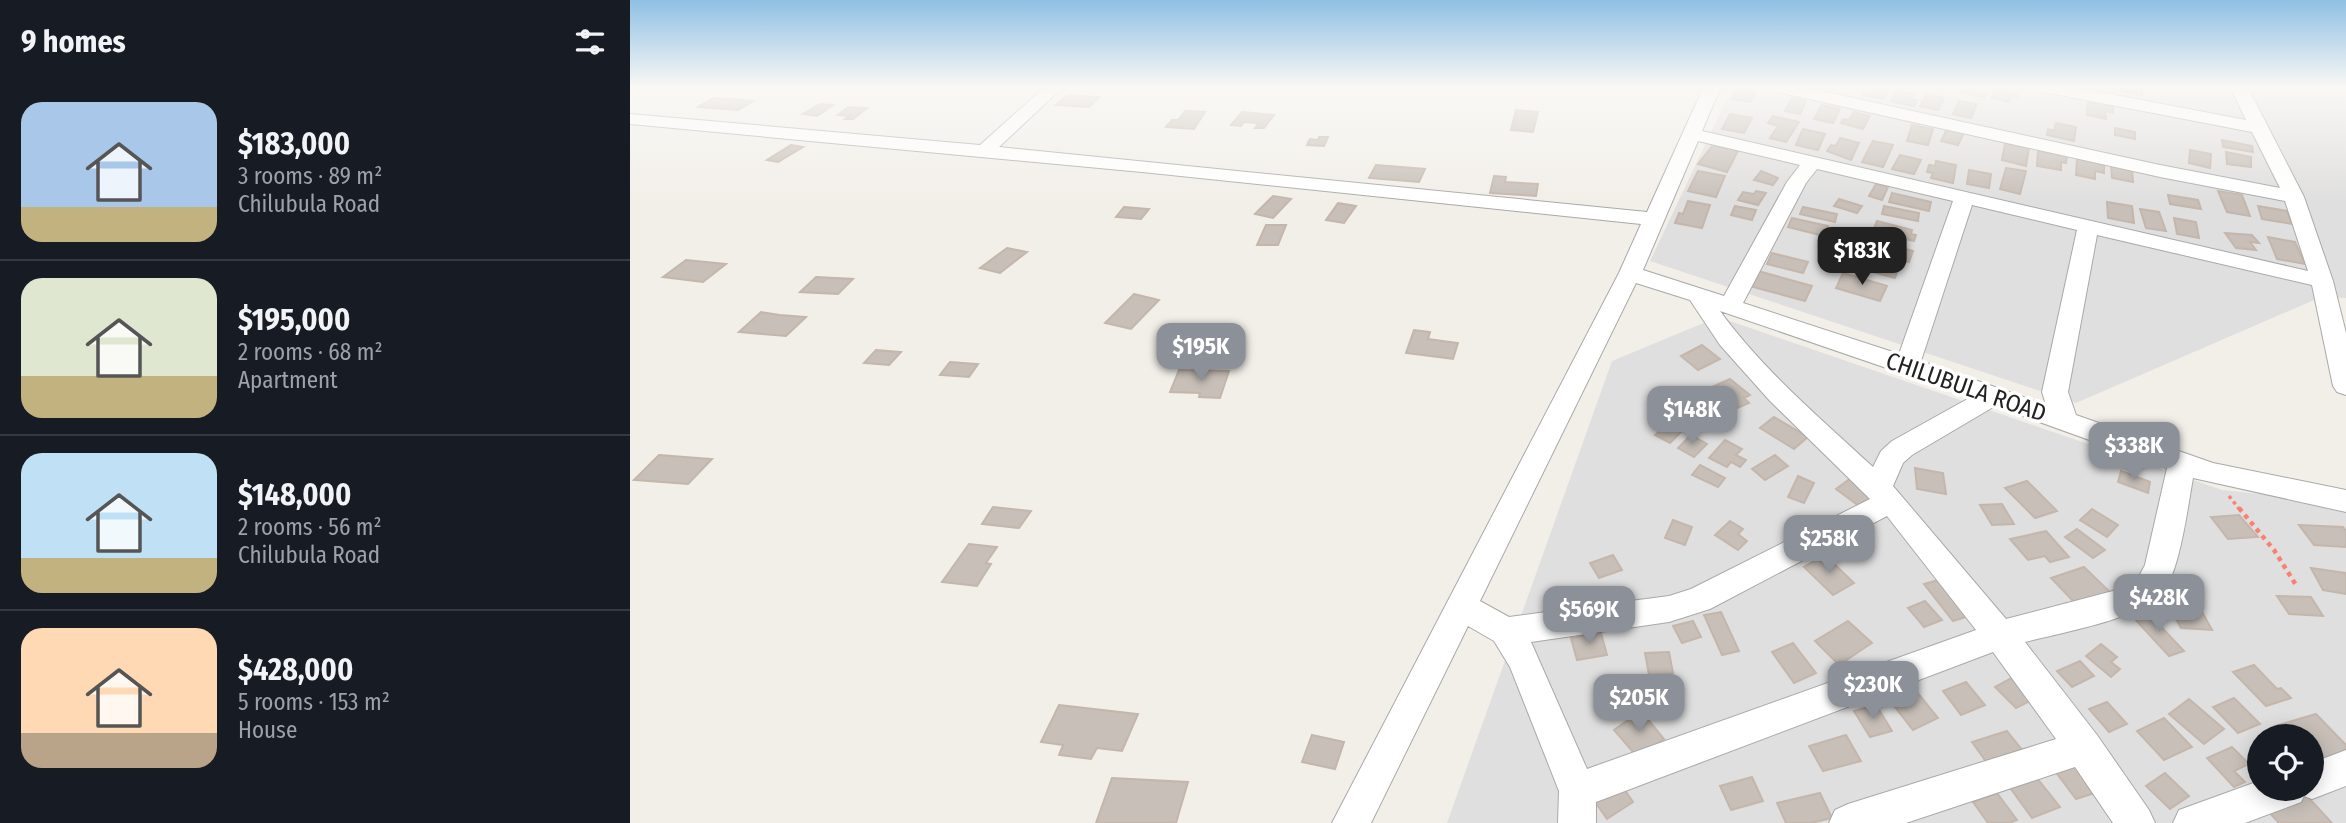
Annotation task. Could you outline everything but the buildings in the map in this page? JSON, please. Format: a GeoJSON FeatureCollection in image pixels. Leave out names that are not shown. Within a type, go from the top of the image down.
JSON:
{"type":"FeatureCollection","features":[{"type":"Feature","properties":{"kind":"street"},"geometry":{"type":"LineString","coordinates":[[692,124],[1377,188],[1653,219]]}},
{"type":"Feature","properties":{"kind":"street"},"geometry":{"type":"LineString","coordinates":[[985,150],[1013,124]]}},
{"type":"Feature","properties":{"kind":"street"},"geometry":{"type":"LineString","coordinates":[[1350,823],[1630,273],[1695,124]]}},
{"type":"Feature","properties":{"kind":"street"},"geometry":{"type":"LineString","coordinates":[[1948,124],[2294,197]]}},
{"type":"Feature","properties":{"kind":"street"},"geometry":{"type":"LineString","coordinates":[[2241,124],[2260,128]]}},
{"type":"Feature","properties":{"kind":"street"},"geometry":{"type":"LineString","coordinates":[[2258,124],[2294,197],[2322,281],[2346,386]]}},
{"type":"Feature","properties":{"kind":"street"},"geometry":{"type":"LineString","coordinates":[[1691,134],[2322,281]]}},
{"type":"Feature","properties":{"kind":"street"},"geometry":{"type":"LineString","coordinates":[[1730,306],[1797,182],[1812,162]]}},
{"type":"Feature","properties":{"kind":"street"},"geometry":{"type":"LineString","coordinates":[[1907,365],[1964,199]]}},
{"type":"Feature","properties":{"kind":"street"},"geometry":{"type":"LineString","coordinates":[[2065,422],[2055,391],[2088,228]]}},
{"type":"Feature","properties":{"kind":"street","name":"CHILUBULA ROAD"},"geometry":{"type":"LineString","coordinates":[[1630,273],[1907,365],[2196,469],[2286,491],[2346,501]]}},
{"type":"Feature","properties":{"kind":"street"},"geometry":{"type":"LineString","coordinates":[[1698,296],[1729,340],[1779,395],[1884,495],[2001,635],[2136,823]]}},
{"type":"Feature","properties":{"kind":"street"},"geometry":{"type":"LineString","coordinates":[[1506,631],[1669,609],[1699,600],[1884,495],[1891,458],[1902,448],[1991,397]]}},
{"type":"Feature","properties":{"kind":"street"},"geometry":{"type":"LineString","coordinates":[[1460,606],[1506,631],[1533,680],[1578,807],[2001,635],[2121,602],[2148,587],[2160,566],[2196,469]]}},
{"type":"Feature","properties":{"kind":"street"},"geometry":{"type":"LineString","coordinates":[[1847,823],[2084,747]]}},
{"type":"Feature","properties":{"kind":"street"},"geometry":{"type":"LineString","coordinates":[[2324,776],[2346,768]]}},
{"type":"Feature","properties":{"kind":"street"},"geometry":{"type":"LineString","coordinates":[[2192,823],[2254,801]]}},
{"type":"Feature","properties":{"kind":"path"},"geometry":{"type":"LineString","coordinates":[[2196,469],[2274,550],[2296,585]]}},
{"type":"Feature","properties":{"kind":"shaded area"},"geometry":{"type":"Polygon","coordinates":[[[1715,124],[2346,124],[2346,298],[2321,297],[2076,403],[1650,261],[1715,124]]]}},
{"type":"Feature","properties":{"kind":"shaded area"},"geometry":{"type":"Polygon","coordinates":[[[1718,317],[2222,490],[2346,503],[2346,823],[1447,823],[1612,361],[1718,317]]]}}]}
